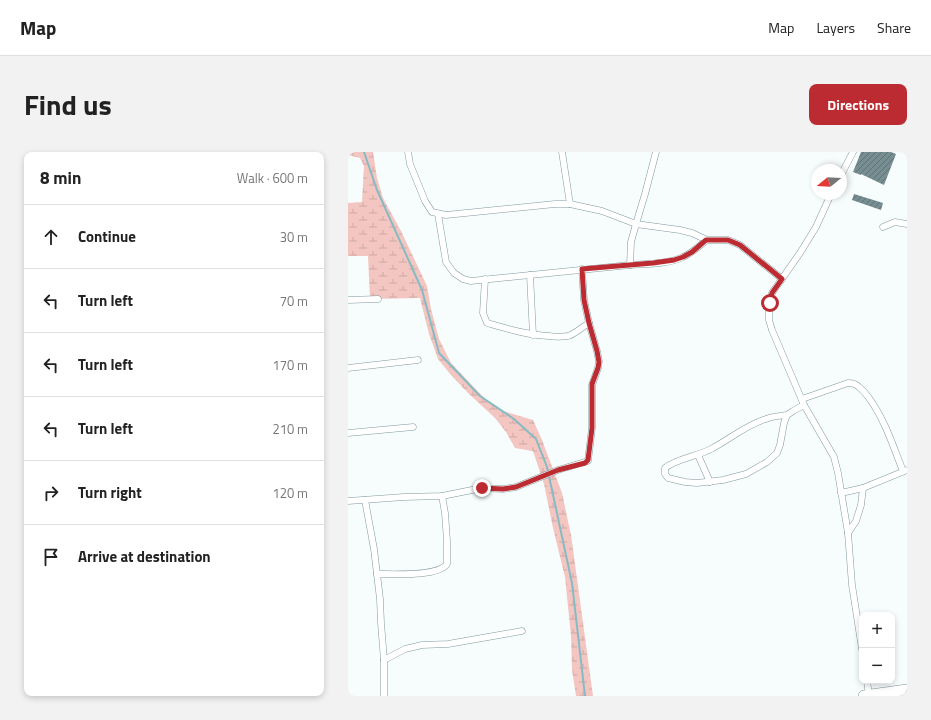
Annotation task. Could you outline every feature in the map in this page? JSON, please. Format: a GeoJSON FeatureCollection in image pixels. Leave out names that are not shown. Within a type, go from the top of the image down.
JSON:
{"type":"FeatureCollection","features":[{"type":"Feature","properties":{"kind":"highway"},"geometry":{"type":"LineString","coordinates":[[866,695],[885,694],[907,690]]}},
{"type":"Feature","properties":{"kind":"street"},"geometry":{"type":"LineString","coordinates":[[408,152],[410,164],[424,201],[432,212],[446,215],[555,204],[570,204],[602,212],[636,224],[692,233],[706,240],[728,240],[740,245],[782,279]]}},
{"type":"Feature","properties":{"kind":"street"},"geometry":{"type":"LineString","coordinates":[[562,152],[570,204]]}},
{"type":"Feature","properties":{"kind":"street"},"geometry":{"type":"LineString","coordinates":[[630,264],[631,242],[656,152]]}},
{"type":"Feature","properties":{"kind":"street"},"geometry":{"type":"LineString","coordinates":[[847,164],[853,152]]}},
{"type":"Feature","properties":{"kind":"street"},"geometry":{"type":"LineString","coordinates":[[828,200],[816,227],[800,254],[772,293],[769,320],[803,402],[834,457],[848,533],[852,585],[862,648]]}},
{"type":"Feature","properties":{"kind":"street"},"geometry":{"type":"LineString","coordinates":[[438,214],[446,262],[454,273],[463,279],[471,281],[674,260],[692,252],[706,240]]}},
{"type":"Feature","properties":{"kind":"street"},"geometry":{"type":"LineString","coordinates":[[884,227],[895,222],[907,224]]}},
{"type":"Feature","properties":{"kind":"street"},"geometry":{"type":"LineString","coordinates":[[348,501],[442,496],[482,488],[503,489],[516,487],[558,470],[588,461],[592,428],[592,384],[599,362],[584,300],[582,269]]}},
{"type":"Feature","properties":{"kind":"street"},"geometry":{"type":"LineString","coordinates":[[530,275],[533,335]]}},
{"type":"Feature","properties":{"kind":"street"},"geometry":{"type":"LineString","coordinates":[[485,279],[483,313],[487,322],[533,335],[558,337],[572,334],[589,323]]}},
{"type":"Feature","properties":{"kind":"street"},"geometry":{"type":"LineString","coordinates":[[348,300],[378,299]]}},
{"type":"Feature","properties":{"kind":"street"},"geometry":{"type":"LineString","coordinates":[[348,368],[418,360]]}},
{"type":"Feature","properties":{"kind":"street"},"geometry":{"type":"LineString","coordinates":[[787,415],[777,453],[771,459],[746,474],[710,482],[675,480],[668,478],[665,474],[665,468],[670,465],[712,449],[752,424],[767,418],[787,415],[803,402],[848,383],[853,383],[863,390],[874,405],[905,471],[863,488],[841,493]]}},
{"type":"Feature","properties":{"kind":"street"},"geometry":{"type":"LineString","coordinates":[[348,433],[412,427]]}},
{"type":"Feature","properties":{"kind":"street"},"geometry":{"type":"LineString","coordinates":[[698,454],[710,482]]}},
{"type":"Feature","properties":{"kind":"street"},"geometry":{"type":"LineString","coordinates":[[848,533],[856,520],[861,504],[863,488]]}},
{"type":"Feature","properties":{"kind":"street"},"geometry":{"type":"LineString","coordinates":[[377,574],[428,573],[437,571],[447,564],[445,513],[442,496]]}},
{"type":"Feature","properties":{"kind":"street"},"geometry":{"type":"LineString","coordinates":[[365,500],[374,549],[380,599],[380,622],[384,660],[384,696]]}},
{"type":"Feature","properties":{"kind":"street"},"geometry":{"type":"LineString","coordinates":[[384,660],[405,649],[422,644],[448,644],[522,631]]}},
{"type":"Feature","properties":{"kind":"street"},"geometry":{"type":"LineString","coordinates":[[866,695],[867,684]]}},
{"type":"Feature","properties":{"kind":"green space"},"geometry":{"type":"Polygon","coordinates":[[[348,152],[373,152],[377,178],[383,198],[401,231],[427,286],[439,339],[451,363],[487,401],[503,411],[533,420],[562,493],[571,535],[593,696],[576,696],[572,670],[571,636],[565,577],[544,484],[533,451],[515,448],[506,432],[495,418],[468,393],[438,359],[429,334],[420,298],[370,299],[368,256],[348,256],[348,203],[362,202],[364,166],[360,158],[348,155],[348,152]]]}},
{"type":"Feature","properties":{"kind":"building"},"geometry":{"type":"Polygon","coordinates":[[[861,152],[891,152],[896,154],[884,185],[861,174],[853,172],[861,152]]]}},
{"type":"Feature","properties":{"kind":"building"},"geometry":{"type":"Polygon","coordinates":[[[854,194],[883,203],[881,210],[852,200],[854,194]]]}},
{"type":"Feature","properties":{"kind":"waterway"},"geometry":{"type":"LineString","coordinates":[[364,152],[377,190],[422,290],[439,353],[480,396],[514,419],[536,439],[547,467],[572,583],[585,696]]}},
{"type":"Feature","properties":{"kind":"route"},"geometry":{"type":"LineString","coordinates":[[482,488],[503,489],[516,487],[558,470],[588,461],[593,412],[592,384],[599,362],[584,300],[582,269],[674,260],[692,252],[706,240],[728,240],[740,245],[782,279],[772,293],[770,303]]}}]}
